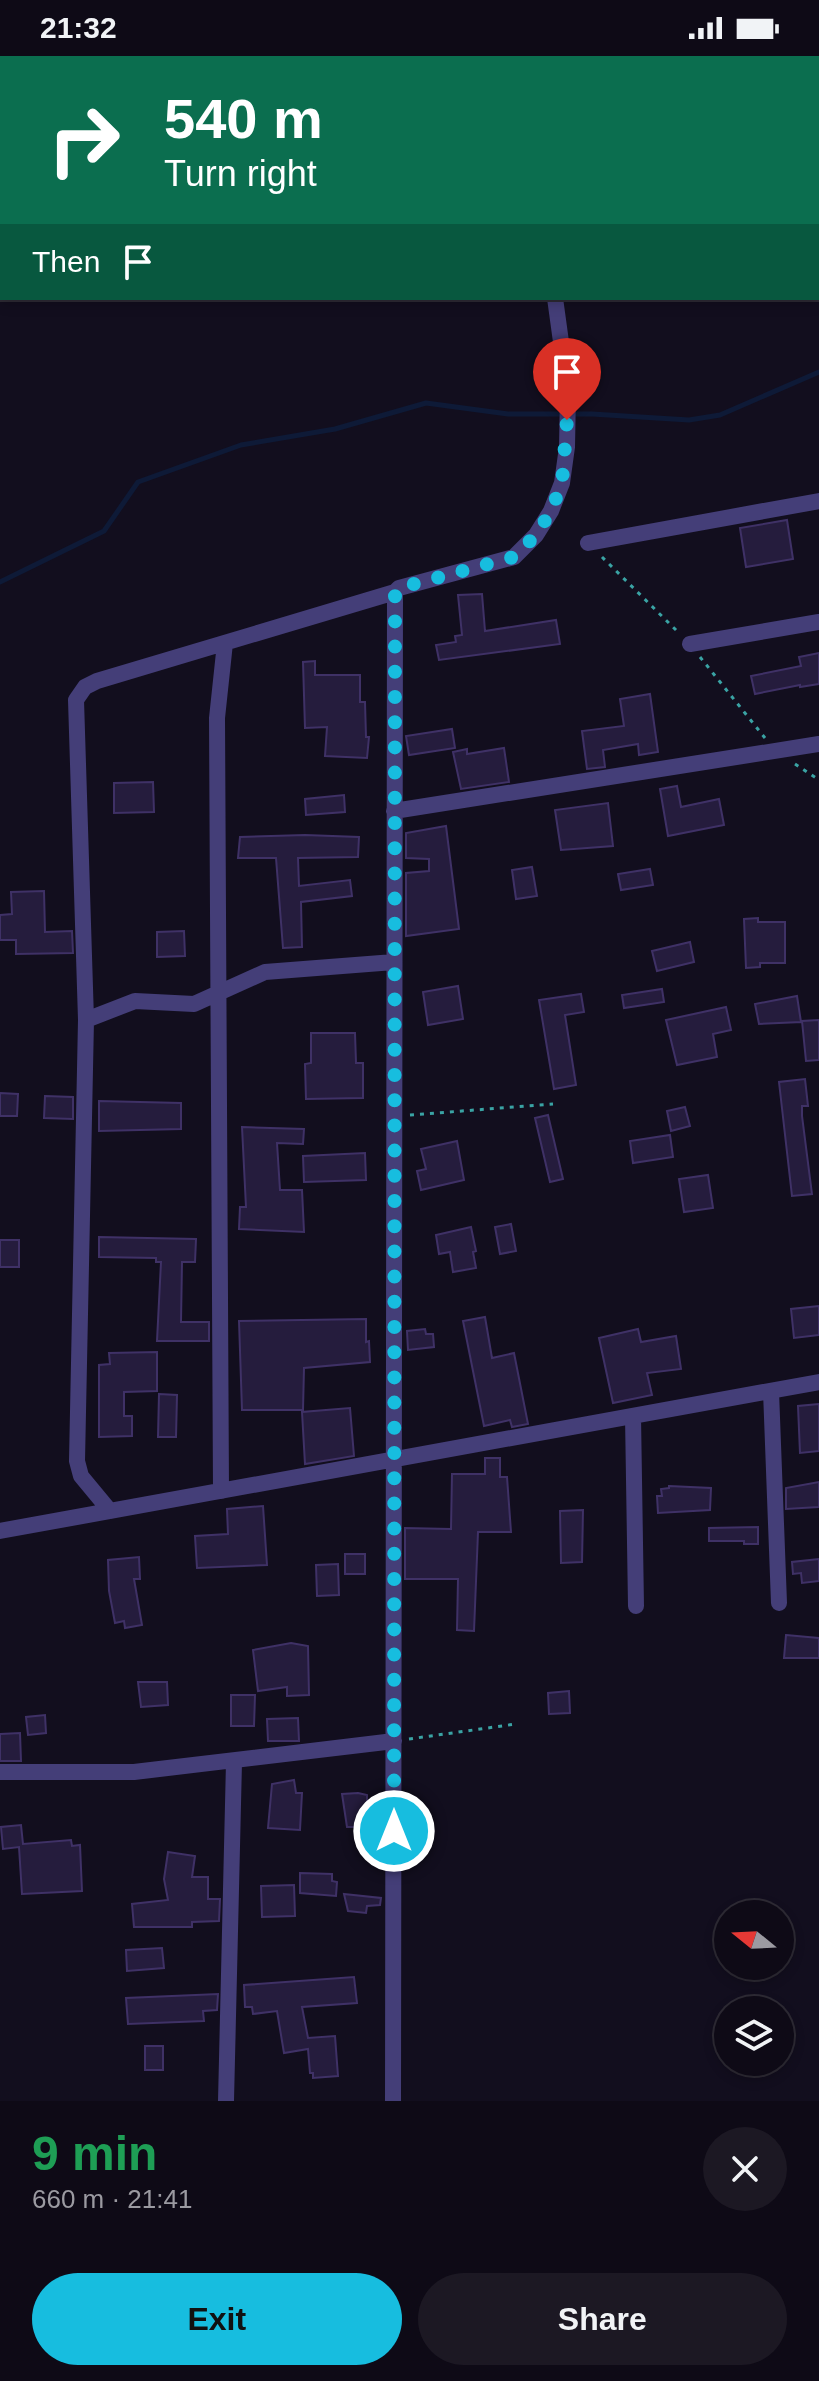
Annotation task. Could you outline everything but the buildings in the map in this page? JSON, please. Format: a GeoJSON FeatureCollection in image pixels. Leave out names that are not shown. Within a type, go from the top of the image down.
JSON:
{"type":"FeatureCollection","features":[{"type":"Feature","properties":{"kind":"street"},"geometry":{"type":"LineString","coordinates":[[110,1511],[81,1476],[77,1461],[86,1020],[76,700],[85,687],[97,681],[395,592],[399,588],[514,557],[536,535],[551,511],[562,483],[567,447],[568,393],[555,300]]}},
{"type":"Feature","properties":{"kind":"street"},"geometry":{"type":"LineString","coordinates":[[588,543],[819,501]]}},
{"type":"Feature","properties":{"kind":"street"},"geometry":{"type":"LineString","coordinates":[[393,2101],[395,592]]}},
{"type":"Feature","properties":{"kind":"street"},"geometry":{"type":"LineString","coordinates":[[690,644],[819,622]]}},
{"type":"Feature","properties":{"kind":"street"},"geometry":{"type":"LineString","coordinates":[[221,1491],[217,718],[225,643]]}},
{"type":"Feature","properties":{"kind":"street"},"geometry":{"type":"LineString","coordinates":[[394,811],[819,744]]}},
{"type":"Feature","properties":{"kind":"street"},"geometry":{"type":"LineString","coordinates":[[86,1020],[135,1001],[194,1004],[265,972],[394,962]]}},
{"type":"Feature","properties":{"kind":"street"},"geometry":{"type":"LineString","coordinates":[[0,1531],[819,1382]]}},
{"type":"Feature","properties":{"kind":"street"},"geometry":{"type":"LineString","coordinates":[[771,1391],[779,1603]]}},
{"type":"Feature","properties":{"kind":"street"},"geometry":{"type":"LineString","coordinates":[[633,1416],[636,1606]]}},
{"type":"Feature","properties":{"kind":"street"},"geometry":{"type":"LineString","coordinates":[[0,1772],[134,1772],[394,1741]]}},
{"type":"Feature","properties":{"kind":"street"},"geometry":{"type":"LineString","coordinates":[[226,2101],[234,1762]]}},
{"type":"Feature","properties":{"kind":"path"},"geometry":{"type":"LineString","coordinates":[[588,543],[690,644],[775,750],[819,780]]}},
{"type":"Feature","properties":{"kind":"path"},"geometry":{"type":"LineString","coordinates":[[394,1116],[553,1104]]}},
{"type":"Feature","properties":{"kind":"path"},"geometry":{"type":"LineString","coordinates":[[394,1741],[516,1724]]}},
{"type":"Feature","properties":{"kind":"waterway"},"geometry":{"type":"LineString","coordinates":[[0,582],[104,531],[138,482],[241,445],[335,429],[426,403],[508,414],[592,414],[689,420],[720,415],[819,372]]}},
{"type":"Feature","properties":{"kind":"route"},"geometry":{"type":"LineString","coordinates":[[394,1831],[395,592],[399,588],[514,557],[536,535],[551,511],[562,483],[567,420]]}}]}
